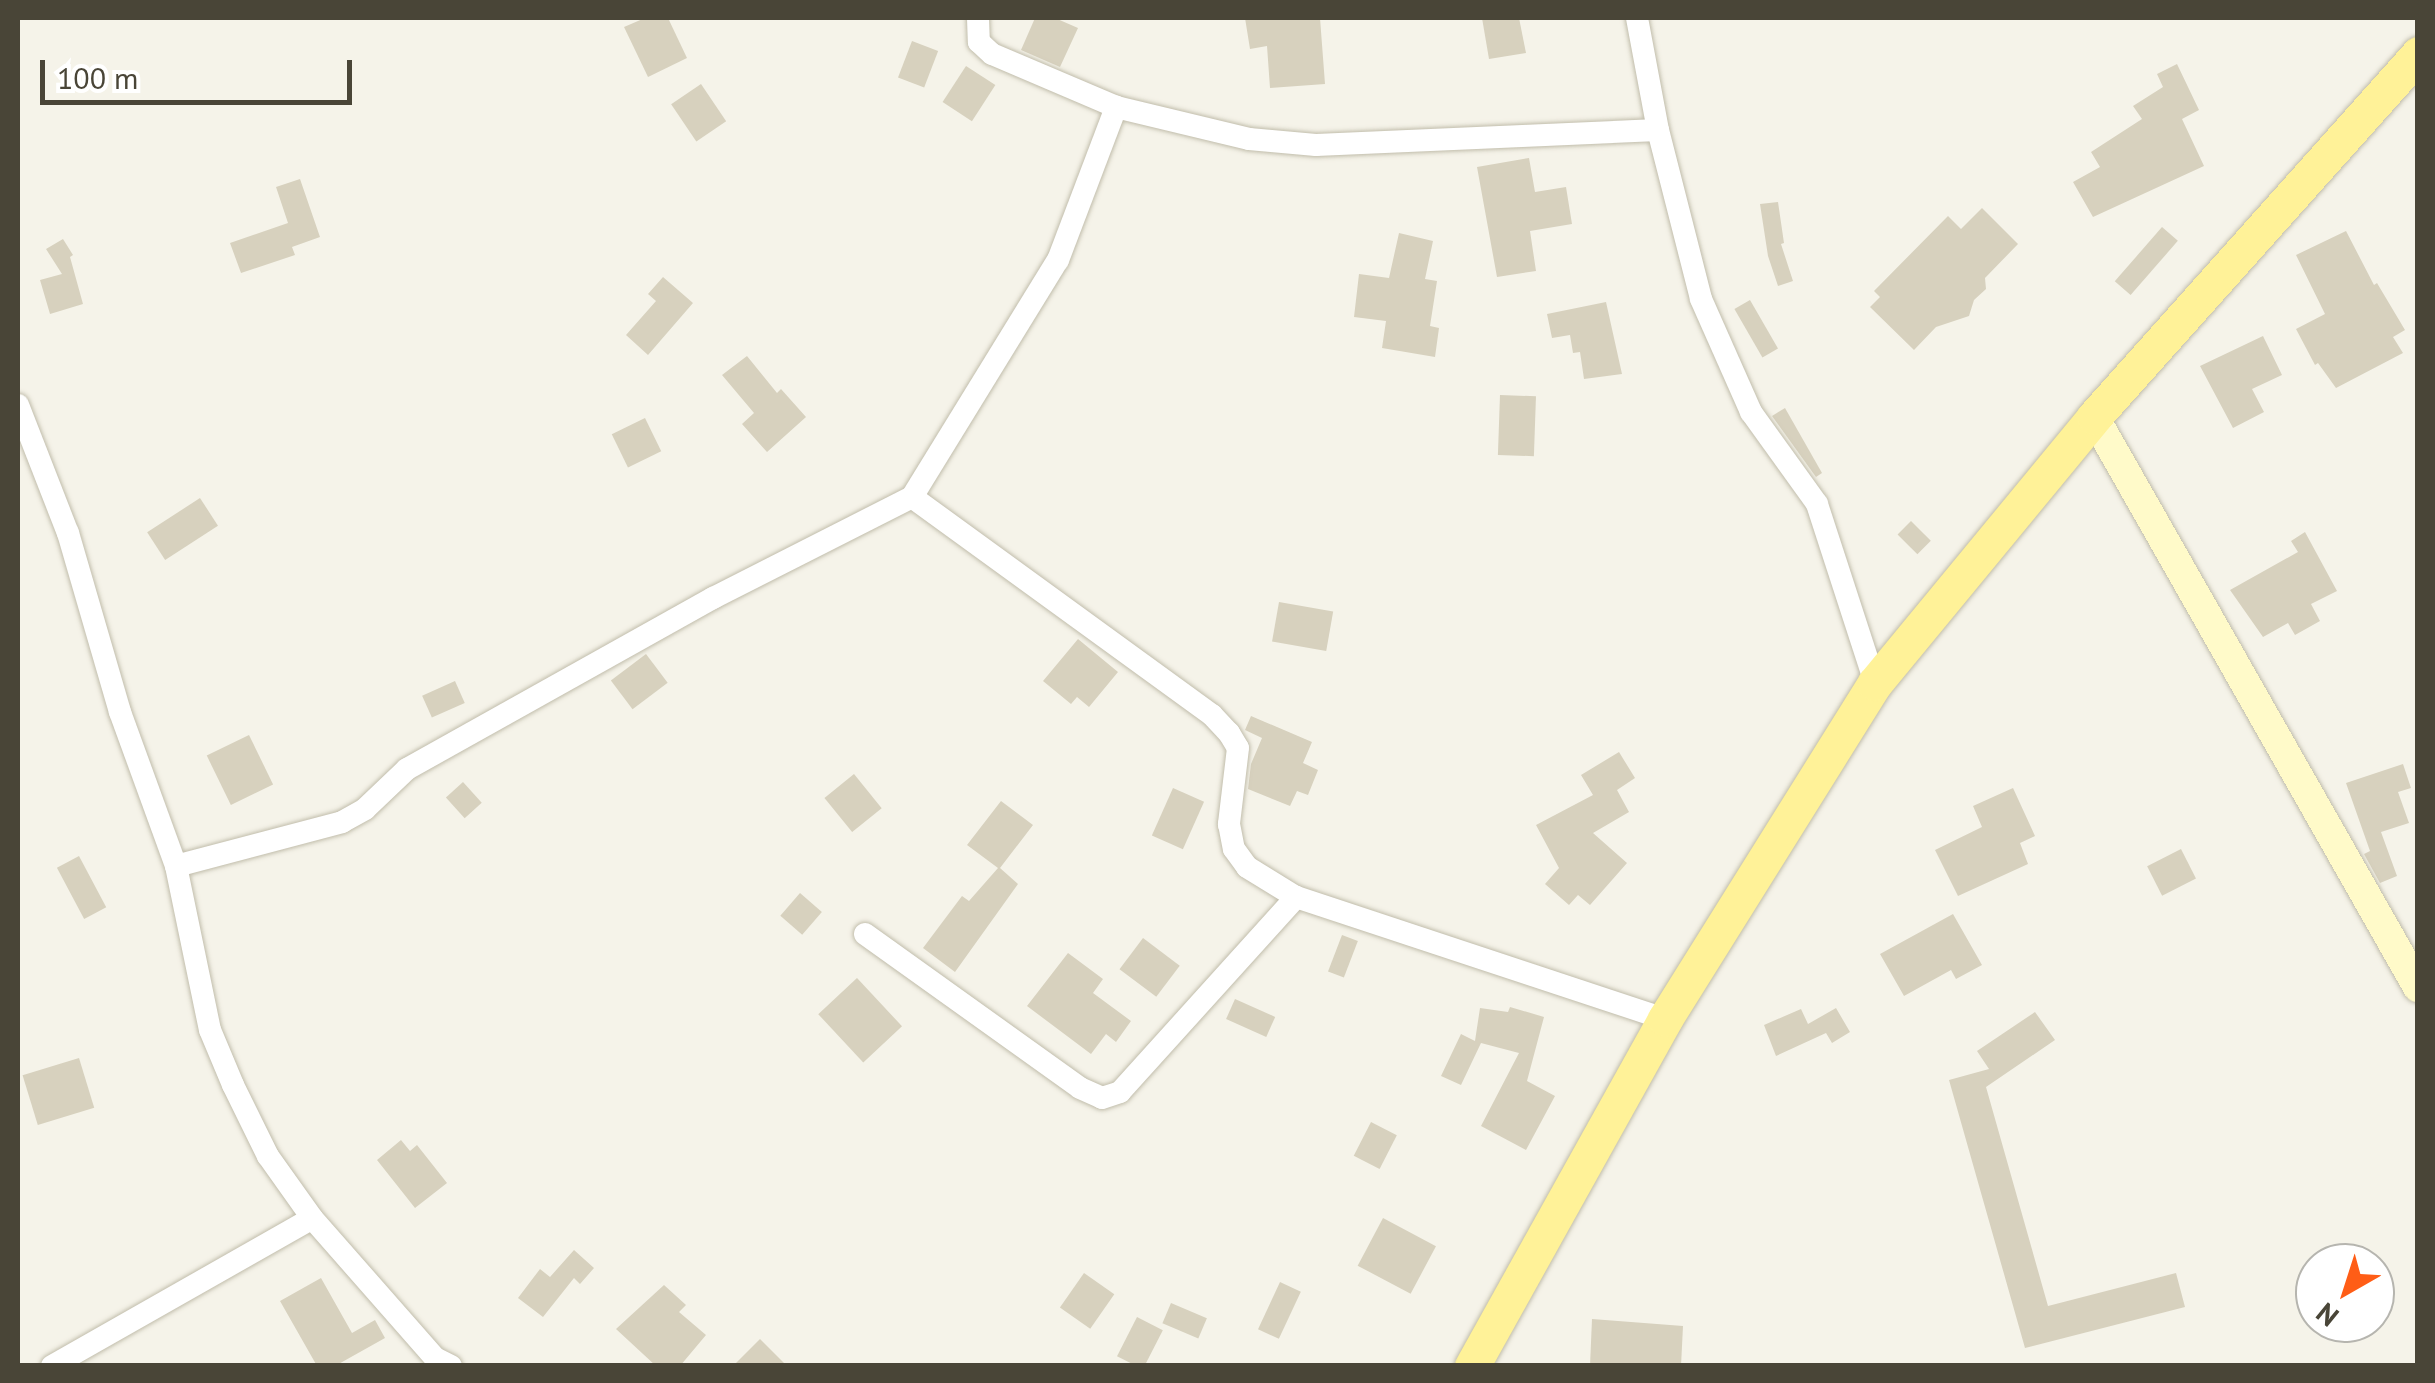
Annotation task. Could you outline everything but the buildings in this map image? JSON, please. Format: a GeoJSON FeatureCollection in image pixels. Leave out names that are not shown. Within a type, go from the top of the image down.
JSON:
{"type":"FeatureCollection","features":[{"type":"Feature","properties":{"kind":"main road"},"geometry":{"type":"LineString","coordinates":[[1472,1366],[1665,1019],[1875,683],[2094,416],[2418,54]]}},
{"type":"Feature","properties":{"kind":"street"},"geometry":{"type":"LineString","coordinates":[[978,18],[979,42],[992,54],[1116,107],[1249,139],[1316,145],[1658,130]]}},
{"type":"Feature","properties":{"kind":"street"},"geometry":{"type":"LineString","coordinates":[[1637,18],[1658,130],[1701,300],[1751,412],[1818,504],[1875,683]]}},
{"type":"Feature","properties":{"kind":"street"},"geometry":{"type":"LineString","coordinates":[[176,866],[342,822],[375,800],[407,769],[714,598],[912,496],[1058,260],[1116,107]]}},
{"type":"Feature","properties":{"kind":"street"},"geometry":{"type":"LineString","coordinates":[[18,404],[68,533],[120,712],[176,866],[210,1030],[268,1156],[312,1218],[436,1358],[451,1366]]}},
{"type":"Feature","properties":{"kind":"street"},"geometry":{"type":"LineString","coordinates":[[2094,416],[2418,987]]}},
{"type":"Feature","properties":{"kind":"street"},"geometry":{"type":"LineString","coordinates":[[912,496],[1212,715],[1238,748],[1229,824],[1234,850],[1247,867],[1296,897],[1665,1019]]}},
{"type":"Feature","properties":{"kind":"street"},"geometry":{"type":"LineString","coordinates":[[865,934],[1080,1088],[1102,1098],[1120,1092],[1296,897]]}},
{"type":"Feature","properties":{"kind":"street"},"geometry":{"type":"LineString","coordinates":[[52,1366],[312,1218]]}}]}
